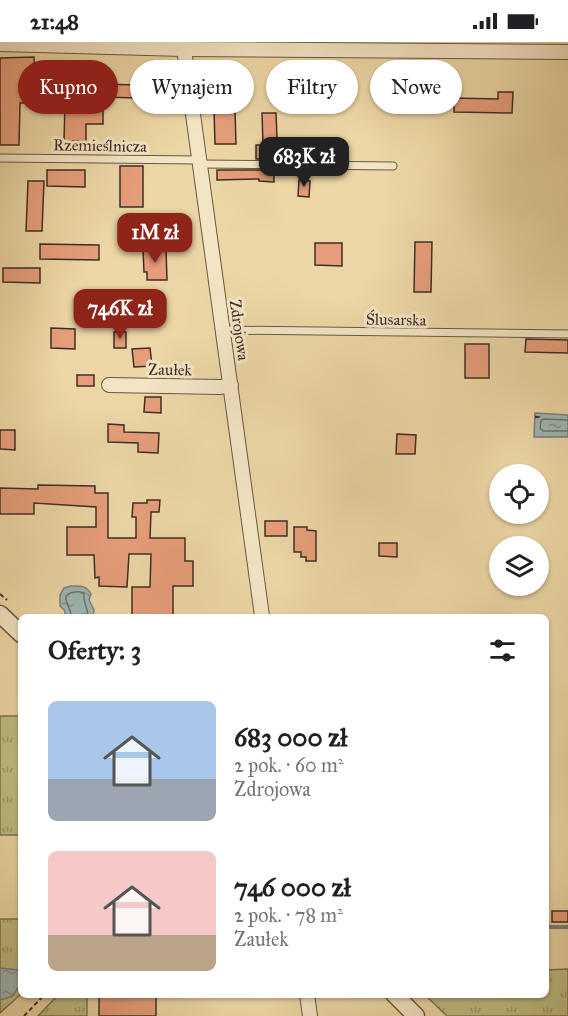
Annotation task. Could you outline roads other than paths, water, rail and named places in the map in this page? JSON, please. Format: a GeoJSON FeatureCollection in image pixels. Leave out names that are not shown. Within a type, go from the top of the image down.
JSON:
{"type":"FeatureCollection","features":[{"type":"Feature","properties":{"kind":"street"},"geometry":{"type":"LineString","coordinates":[[0,44],[184,49],[568,52]]}},
{"type":"Feature","properties":{"kind":"street","name":"Zdrojowa"},"geometry":{"type":"LineString","coordinates":[[184,49],[262,614]]}},
{"type":"Feature","properties":{"kind":"street","name":"Zaułek"},"geometry":{"type":"LineString","coordinates":[[109,385],[221,387],[231,385]]}},
{"type":"Feature","properties":{"kind":"street"},"geometry":{"type":"LineString","coordinates":[[0,614],[18,631]]}},
{"type":"Feature","properties":{"kind":"street"},"geometry":{"type":"LineString","coordinates":[[308,998],[310,1016]]}},
{"type":"Feature","properties":{"kind":"street"},"geometry":{"type":"LineString","coordinates":[[398,998],[416,1016]]}},
{"type":"Feature","properties":{"kind":"lane","name":"Rzemieślnicza"},"geometry":{"type":"LineString","coordinates":[[0,158],[393,166]]}},
{"type":"Feature","properties":{"kind":"lane","name":"Ślusarska"},"geometry":{"type":"LineString","coordinates":[[223,330],[568,334]]}},
{"type":"Feature","properties":{"kind":"water"},"geometry":{"type":"Polygon","coordinates":[[[535,413],[568,415],[568,437],[534,437],[535,413]]]}},
{"type":"Feature","properties":{"kind":"water"},"geometry":{"type":"Polygon","coordinates":[[[71,586],[87,589],[91,594],[89,600],[94,610],[93,614],[65,614],[60,606],[60,595],[64,588],[71,586]]]}},
{"type":"Feature","properties":{"kind":"water"},"geometry":{"type":"Polygon","coordinates":[[[0,968],[18,970],[18,988],[13,996],[0,1000],[0,968]]]}},
{"type":"Feature","properties":{"kind":"waterway"},"geometry":{"type":"LineString","coordinates":[[549,927],[568,927]]}}]}
